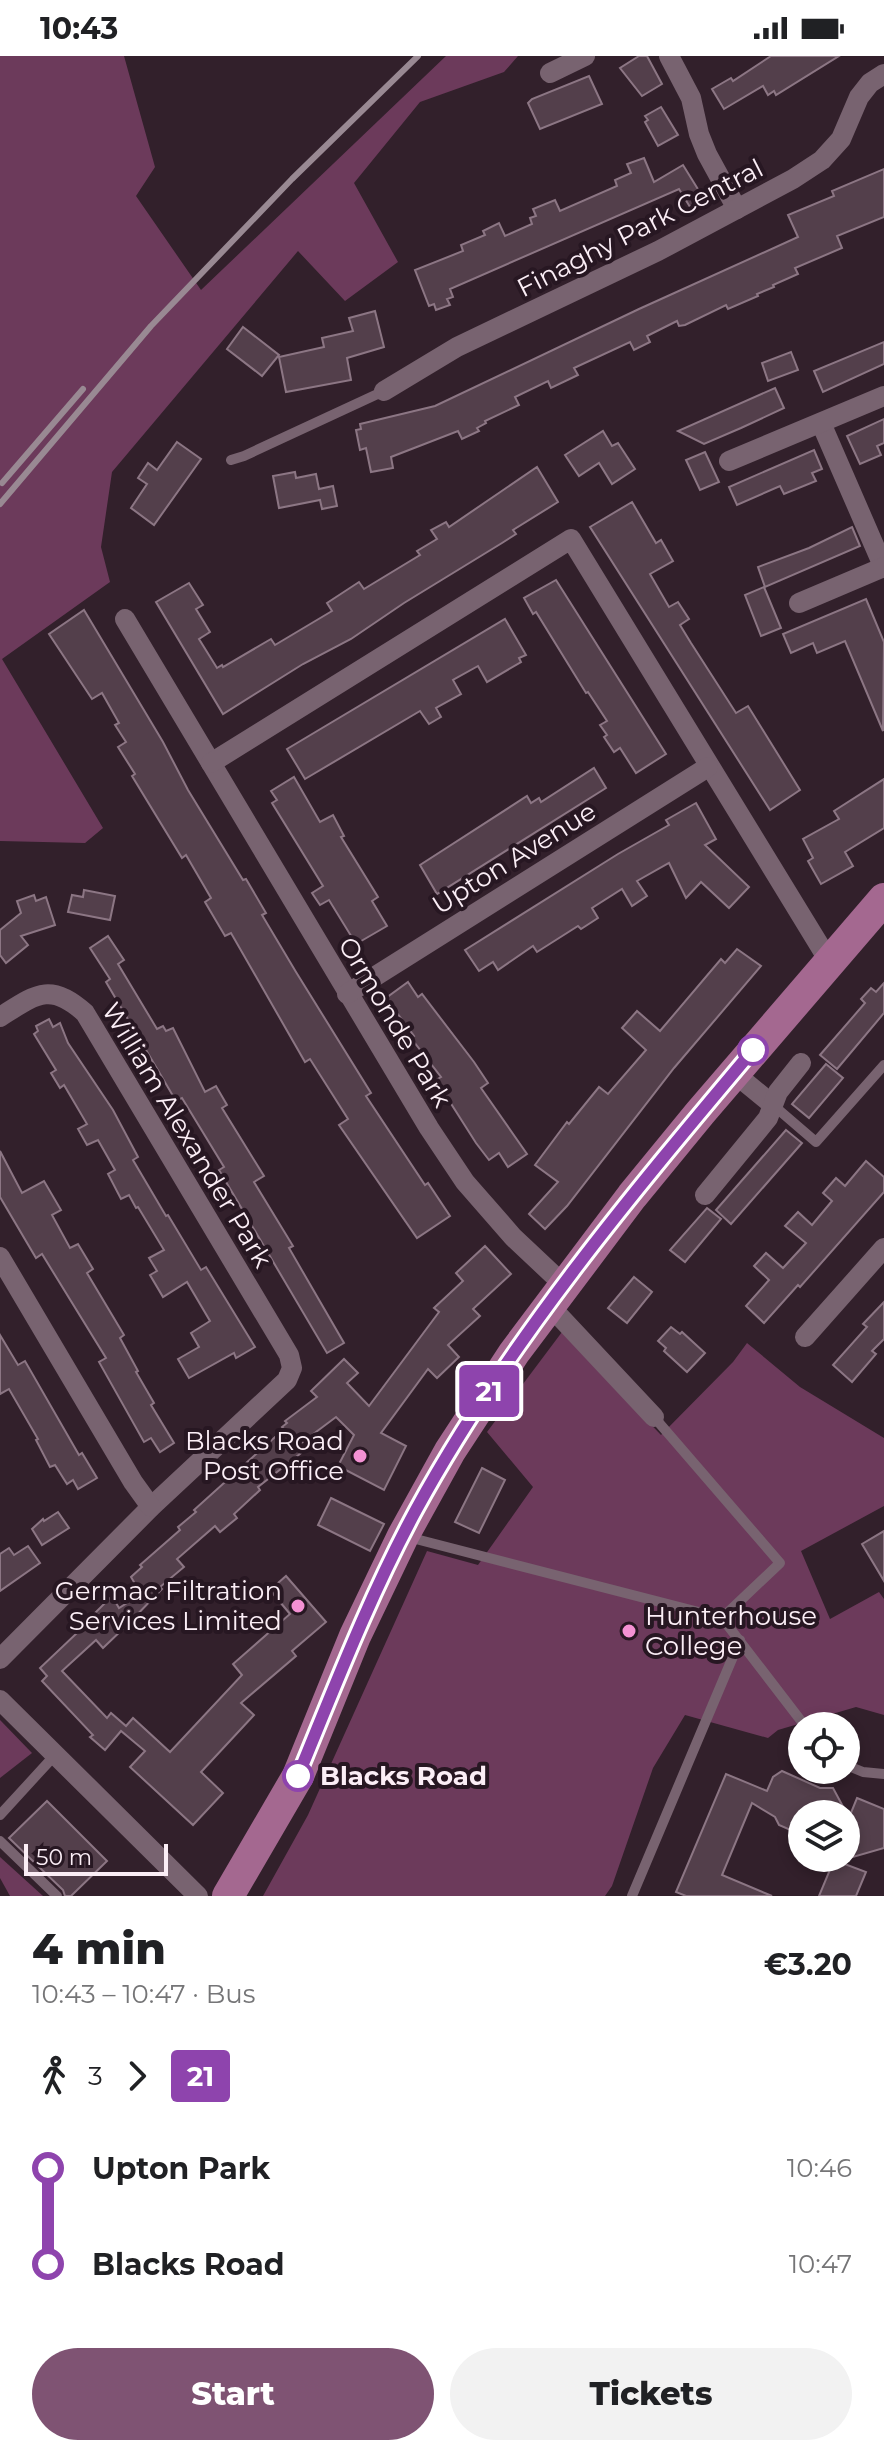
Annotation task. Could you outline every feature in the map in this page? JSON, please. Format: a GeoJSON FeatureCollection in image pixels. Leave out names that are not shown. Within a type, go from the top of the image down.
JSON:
{"type":"FeatureCollection","features":[{"type":"Feature","properties":{"kind":"main road"},"geometry":{"type":"LineString","coordinates":[[228,1896],[298,1776],[355,1636],[403,1536],[484,1397],[632,1196],[884,899]]}},
{"type":"Feature","properties":{"kind":"street"},"geometry":{"type":"LineString","coordinates":[[550,73],[585,56]]}},
{"type":"Feature","properties":{"kind":"street"},"geometry":{"type":"LineString","coordinates":[[669,56],[691,98],[707,154],[737,209]]}},
{"type":"Feature","properties":{"kind":"street","name":"Finaghy Park Central"},"geometry":{"type":"LineString","coordinates":[[384,391],[457,347],[658,251],[793,179],[822,160],[841,139],[859,97],[870,83],[884,74]]}},
{"type":"Feature","properties":{"kind":"street"},"geometry":{"type":"LineString","coordinates":[[729,461],[884,396]]}},
{"type":"Feature","properties":{"kind":"street"},"geometry":{"type":"LineString","coordinates":[[799,603],[884,567],[821,423]]}},
{"type":"Feature","properties":{"kind":"street"},"geometry":{"type":"LineString","coordinates":[[211,763],[571,539],[829,961]]}},
{"type":"Feature","properties":{"kind":"street","name":"Ormonde Park"},"geometry":{"type":"LineString","coordinates":[[125,619],[347,994],[465,1182],[513,1237],[654,1417]]}},
{"type":"Feature","properties":{"kind":"street","name":"Upton Avenue"},"geometry":{"type":"LineString","coordinates":[[347,994],[708,767]]}},
{"type":"Feature","properties":{"kind":"street","name":"William Alexander Park"},"geometry":{"type":"LineString","coordinates":[[0,1017],[33,996],[46,993],[70,1000],[85,1013],[289,1355],[292,1368],[287,1380],[151,1507]]}},
{"type":"Feature","properties":{"kind":"street"},"geometry":{"type":"LineString","coordinates":[[705,1195],[768,1118],[778,1092],[801,1063]]}},
{"type":"Feature","properties":{"kind":"street"},"geometry":{"type":"LineString","coordinates":[[734,1073],[773,1105]]}},
{"type":"Feature","properties":{"kind":"street"},"geometry":{"type":"LineString","coordinates":[[805,1337],[884,1248]]}},
{"type":"Feature","properties":{"kind":"street"},"geometry":{"type":"LineString","coordinates":[[0,1257],[133,1482],[151,1507],[0,1659]]}},
{"type":"Feature","properties":{"kind":"street"},"geometry":{"type":"LineString","coordinates":[[0,1700],[198,1896]]}},
{"type":"Feature","properties":{"kind":"lane"},"geometry":{"type":"LineString","coordinates":[[231,460],[384,391]]}},
{"type":"Feature","properties":{"kind":"lane"},"geometry":{"type":"LineString","coordinates":[[773,1105],[816,1142],[884,1065]]}},
{"type":"Feature","properties":{"kind":"lane"},"geometry":{"type":"LineString","coordinates":[[654,1417],[780,1563],[722,1618]]}},
{"type":"Feature","properties":{"kind":"lane"},"geometry":{"type":"LineString","coordinates":[[403,1536],[722,1618],[794,1712]]}},
{"type":"Feature","properties":{"kind":"lane"},"geometry":{"type":"LineString","coordinates":[[632,1896],[740,1640]]}},
{"type":"Feature","properties":{"kind":"lane"},"geometry":{"type":"LineString","coordinates":[[0,1815],[55,1755]]}},
{"type":"Feature","properties":{"kind":"lane"},"geometry":{"type":"LineString","coordinates":[[860,1771],[884,1774]]}},
{"type":"Feature","properties":{"kind":"lane"},"geometry":{"type":"LineString","coordinates":[[0,1841],[57,1896]]}},
{"type":"Feature","properties":{"kind":"shaded area"},"geometry":{"type":"Polygon","coordinates":[[[0,56],[124,56],[155,167],[136,196],[201,290],[446,56],[518,56],[504,72],[420,102],[354,183],[398,262],[345,301],[298,251],[112,472],[101,547],[110,582],[2,659],[103,828],[85,843],[0,841],[0,56]]]}},
{"type":"Feature","properties":{"kind":"shaded area","name":"Hunterhouse College"},"geometry":{"type":"Polygon","coordinates":[[[562,1332],[661,1435],[733,1362],[747,1343],[800,1387],[884,1438],[884,1506],[801,1551],[830,1619],[879,1592],[884,1599],[884,1715],[856,1707],[839,1712],[788,1712],[788,1727],[768,1738],[685,1715],[653,1768],[612,1886],[605,1896],[263,1896],[308,1815],[427,1551],[478,1565],[533,1487],[487,1432],[562,1332]]]}},
{"type":"Feature","properties":{"kind":"shaded area"},"geometry":{"type":"Polygon","coordinates":[[[0,1720],[32,1753],[0,1778],[0,1720]]]}},
{"type":"Feature","properties":{"kind":"shaded area"},"geometry":{"type":"Polygon","coordinates":[[[0,1857],[43,1896],[10,1896],[0,1878],[0,1857]]]}},
{"type":"Feature","properties":{"kind":"building"},"geometry":{"type":"Polygon","coordinates":[[[639,56],[647,56],[662,84],[642,96],[620,68],[639,56]]]}},
{"type":"Feature","properties":{"kind":"building"},"geometry":{"type":"Polygon","coordinates":[[[771,56],[839,56],[776,95],[774,91],[768,95],[763,86],[724,109],[712,89],[731,78],[733,81],[771,56]]]}},
{"type":"Feature","properties":{"kind":"building"},"geometry":{"type":"Polygon","coordinates":[[[589,76],[602,104],[540,129],[528,103],[589,76]]]}},
{"type":"Feature","properties":{"kind":"building"},"geometry":{"type":"Polygon","coordinates":[[[661,107],[678,135],[658,146],[645,116],[661,107]]]}},
{"type":"Feature","properties":{"kind":"building"},"geometry":{"type":"Polygon","coordinates":[[[644,158],[654,182],[683,165],[704,199],[690,207],[679,189],[450,289],[453,297],[447,299],[450,305],[436,310],[434,304],[429,306],[415,270],[463,251],[461,245],[485,235],[483,231],[499,223],[505,236],[532,224],[530,218],[536,216],[533,209],[555,200],[560,211],[617,186],[615,180],[631,173],[627,164],[644,158]]]}},
{"type":"Feature","properties":{"kind":"building"},"geometry":{"type":"Polygon","coordinates":[[[884,169],[884,217],[837,236],[842,248],[795,268],[798,274],[728,309],[726,305],[685,325],[679,326],[677,321],[647,336],[650,342],[634,350],[630,342],[574,368],[578,375],[551,388],[548,381],[515,397],[519,405],[485,421],[477,428],[479,431],[462,439],[458,431],[391,457],[393,468],[371,472],[366,448],[360,450],[356,430],[361,429],[360,424],[435,406],[798,237],[788,215],[834,196],[832,191],[884,169]]]}},
{"type":"Feature","properties":{"kind":"building"},"geometry":{"type":"Polygon","coordinates":[[[375,311],[384,347],[347,358],[351,380],[286,392],[279,357],[324,347],[322,338],[353,331],[349,318],[375,311]]]}},
{"type":"Feature","properties":{"kind":"building"},"geometry":{"type":"Polygon","coordinates":[[[243,327],[279,355],[262,376],[227,349],[243,327]]]}},
{"type":"Feature","properties":{"kind":"building"},"geometry":{"type":"Polygon","coordinates":[[[884,342],[884,364],[823,392],[814,371],[884,342]]]}},
{"type":"Feature","properties":{"kind":"building"},"geometry":{"type":"Polygon","coordinates":[[[791,352],[798,370],[768,381],[762,363],[791,352]]]}},
{"type":"Feature","properties":{"kind":"building"},"geometry":{"type":"Polygon","coordinates":[[[775,388],[784,408],[741,428],[704,444],[678,431],[775,388]]]}},
{"type":"Feature","properties":{"kind":"building"},"geometry":{"type":"Polygon","coordinates":[[[884,419],[884,443],[877,446],[881,455],[860,464],[847,436],[884,419]]]}},
{"type":"Feature","properties":{"kind":"building"},"geometry":{"type":"Polygon","coordinates":[[[603,431],[612,446],[618,443],[635,469],[612,484],[599,463],[579,476],[565,455],[603,431]]]}},
{"type":"Feature","properties":{"kind":"building"},"geometry":{"type":"Polygon","coordinates":[[[177,442],[201,459],[154,525],[131,508],[147,484],[138,478],[148,463],[157,470],[177,442]]]}},
{"type":"Feature","properties":{"kind":"building"},"geometry":{"type":"Polygon","coordinates":[[[814,450],[822,469],[812,473],[816,481],[784,494],[780,486],[737,505],[729,487],[814,450]]]}},
{"type":"Feature","properties":{"kind":"building"},"geometry":{"type":"Polygon","coordinates":[[[705,452],[719,482],[700,490],[686,460],[705,452]]]}},
{"type":"Feature","properties":{"kind":"building"},"geometry":{"type":"Polygon","coordinates":[[[537,467],[558,502],[513,530],[516,534],[351,639],[303,664],[223,714],[156,602],[189,583],[203,605],[196,609],[210,632],[199,639],[217,668],[223,667],[271,639],[275,645],[332,611],[327,603],[359,582],[364,589],[420,555],[417,551],[437,539],[431,530],[446,522],[449,527],[537,467]]]}},
{"type":"Feature","properties":{"kind":"building"},"geometry":{"type":"Polygon","coordinates":[[[295,472],[296,478],[316,474],[319,489],[333,486],[337,506],[322,509],[320,500],[279,508],[273,476],[295,472]]]}},
{"type":"Feature","properties":{"kind":"building"},"geometry":{"type":"Polygon","coordinates":[[[632,502],[656,543],[661,540],[673,561],[650,574],[669,607],[678,602],[689,619],[680,625],[736,713],[748,706],[800,790],[770,810],[590,527],[632,502]]]}},
{"type":"Feature","properties":{"kind":"building"},"geometry":{"type":"Polygon","coordinates":[[[852,527],[860,546],[765,587],[758,567],[809,548],[852,527]]]}},
{"type":"Feature","properties":{"kind":"building"},"geometry":{"type":"Polygon","coordinates":[[[556,580],[666,754],[636,773],[620,748],[614,752],[604,737],[607,735],[600,725],[607,721],[524,598],[556,580]]]}},
{"type":"Feature","properties":{"kind":"building"},"geometry":{"type":"Polygon","coordinates":[[[764,587],[781,628],[761,636],[745,595],[764,587]]]}},
{"type":"Feature","properties":{"kind":"building"},"geometry":{"type":"Polygon","coordinates":[[[866,599],[884,642],[883,731],[845,641],[817,653],[813,643],[791,653],[783,634],[866,599]]]}},
{"type":"Feature","properties":{"kind":"building"},"geometry":{"type":"Polygon","coordinates":[[[84,610],[188,790],[266,913],[262,915],[371,1093],[366,1096],[425,1185],[428,1183],[450,1216],[417,1238],[339,1125],[348,1119],[310,1059],[305,1062],[231,933],[225,936],[205,902],[211,898],[186,855],[182,858],[132,776],[135,774],[118,747],[126,742],[115,725],[119,723],[102,693],[92,699],[49,634],[84,610]]]}},
{"type":"Feature","properties":{"kind":"building"},"geometry":{"type":"Polygon","coordinates":[[[505,619],[526,655],[519,658],[521,662],[487,682],[478,666],[453,680],[461,694],[436,708],[441,717],[429,724],[420,711],[305,779],[287,749],[505,619]]]}},
{"type":"Feature","properties":{"kind":"building"},"geometry":{"type":"Polygon","coordinates":[[[594,768],[606,788],[437,894],[420,865],[527,796],[531,803],[539,798],[541,802],[594,768]]]}},
{"type":"Feature","properties":{"kind":"building"},"geometry":{"type":"Polygon","coordinates":[[[294,777],[320,822],[333,815],[344,836],[341,837],[378,897],[372,901],[387,926],[356,944],[329,900],[320,905],[312,893],[323,886],[272,803],[277,800],[271,791],[294,777]]]}},
{"type":"Feature","properties":{"kind":"building"},"geometry":{"type":"Polygon","coordinates":[[[884,779],[884,828],[845,852],[853,866],[821,884],[808,861],[813,858],[803,839],[839,819],[834,811],[884,779]]]}},
{"type":"Feature","properties":{"kind":"building"},"geometry":{"type":"Polygon","coordinates":[[[696,803],[716,839],[705,845],[749,887],[729,908],[701,882],[686,898],[669,863],[637,881],[647,896],[632,906],[622,889],[592,908],[598,918],[581,929],[578,926],[537,952],[533,946],[498,970],[493,962],[479,971],[465,950],[669,825],[666,820],[696,803]]]}},
{"type":"Feature","properties":{"kind":"building"},"geometry":{"type":"Polygon","coordinates":[[[84,890],[115,896],[110,920],[68,912],[72,895],[83,897],[84,890]]]}},
{"type":"Feature","properties":{"kind":"building"},"geometry":{"type":"Polygon","coordinates":[[[34,895],[36,901],[46,897],[55,925],[21,936],[28,945],[6,963],[0,955],[0,930],[21,913],[17,901],[34,895]]]}},
{"type":"Feature","properties":{"kind":"building"},"geometry":{"type":"Polygon","coordinates":[[[108,936],[124,960],[118,964],[157,1029],[163,1026],[166,1031],[173,1028],[205,1092],[216,1086],[227,1105],[222,1108],[264,1176],[254,1182],[293,1246],[289,1248],[344,1343],[327,1353],[219,1170],[224,1167],[182,1098],[176,1101],[106,982],[110,979],[90,948],[108,936]]]}},
{"type":"Feature","properties":{"kind":"building"},"geometry":{"type":"Polygon","coordinates":[[[737,949],[761,966],[674,1068],[567,1206],[545,1229],[529,1214],[558,1182],[535,1165],[567,1122],[569,1124],[599,1087],[608,1094],[646,1050],[622,1028],[637,1011],[660,1031],[721,959],[725,963],[737,949]]]}},
{"type":"Feature","properties":{"kind":"building"},"geometry":{"type":"Polygon","coordinates":[[[408,982],[418,997],[422,994],[474,1062],[488,1083],[481,1088],[527,1154],[508,1167],[499,1153],[489,1160],[476,1143],[436,1080],[441,1077],[386,998],[408,982]]]}},
{"type":"Feature","properties":{"kind":"building"},"geometry":{"type":"Polygon","coordinates":[[[884,983],[884,1013],[837,1069],[820,1055],[865,1003],[861,999],[871,988],[876,992],[884,983]]]}},
{"type":"Feature","properties":{"kind":"building"},"geometry":{"type":"Polygon","coordinates":[[[49,1019],[53,1027],[60,1023],[68,1043],[113,1110],[138,1157],[133,1160],[166,1216],[201,1270],[206,1267],[255,1347],[236,1358],[234,1353],[189,1378],[178,1359],[199,1347],[191,1333],[210,1321],[187,1282],[163,1297],[150,1275],[157,1271],[149,1258],[164,1250],[129,1195],[121,1199],[108,1174],[115,1170],[98,1140],[87,1145],[78,1129],[87,1124],[64,1085],[60,1088],[51,1073],[56,1070],[34,1034],[38,1031],[36,1026],[49,1019]]]}},
{"type":"Feature","properties":{"kind":"building"},"geometry":{"type":"Polygon","coordinates":[[[826,1064],[843,1078],[809,1118],[792,1104],[826,1064]]]}},
{"type":"Feature","properties":{"kind":"building"},"geometry":{"type":"Polygon","coordinates":[[[786,1130],[802,1143],[731,1224],[716,1210],[786,1130]]]}},
{"type":"Feature","properties":{"kind":"building"},"geometry":{"type":"Polygon","coordinates":[[[0,1151],[22,1193],[44,1181],[61,1210],[52,1215],[70,1248],[78,1244],[93,1269],[87,1273],[124,1335],[120,1338],[154,1403],[151,1405],[174,1443],[160,1452],[151,1438],[144,1442],[99,1362],[106,1358],[42,1254],[36,1258],[0,1197],[0,1151]]]}},
{"type":"Feature","properties":{"kind":"building"},"geometry":{"type":"Polygon","coordinates":[[[866,1161],[884,1177],[884,1192],[764,1323],[746,1306],[769,1280],[754,1266],[766,1253],[783,1268],[806,1243],[785,1226],[798,1212],[812,1225],[832,1201],[823,1193],[836,1178],[845,1186],[866,1161]]]}},
{"type":"Feature","properties":{"kind":"building"},"geometry":{"type":"Polygon","coordinates":[[[707,1208],[721,1219],[685,1262],[670,1250],[707,1208]]]}},
{"type":"Feature","properties":{"kind":"building"},"geometry":{"type":"Polygon","coordinates":[[[485,1246],[511,1274],[473,1309],[480,1316],[448,1345],[459,1357],[437,1378],[428,1369],[381,1433],[406,1446],[384,1490],[338,1466],[354,1435],[336,1417],[296,1447],[301,1453],[258,1487],[260,1490],[234,1514],[237,1518],[220,1532],[215,1526],[177,1559],[184,1567],[160,1587],[162,1589],[103,1648],[96,1640],[62,1671],[107,1718],[111,1713],[126,1726],[133,1718],[170,1752],[242,1675],[233,1664],[290,1614],[270,1590],[286,1576],[326,1622],[292,1651],[296,1656],[241,1703],[254,1715],[201,1772],[223,1793],[193,1825],[130,1767],[145,1751],[121,1731],[105,1750],[42,1681],[47,1676],[40,1668],[112,1596],[119,1608],[141,1594],[131,1577],[142,1567],[140,1565],[180,1530],[178,1527],[196,1512],[194,1510],[284,1429],[285,1421],[317,1397],[311,1391],[344,1359],[358,1373],[347,1383],[369,1406],[439,1312],[434,1308],[463,1281],[456,1273],[485,1246]]]}},
{"type":"Feature","properties":{"kind":"building"},"geometry":{"type":"Polygon","coordinates":[[[634,1277],[652,1292],[627,1323],[608,1308],[634,1277]]]}},
{"type":"Feature","properties":{"kind":"building"},"geometry":{"type":"Polygon","coordinates":[[[884,1302],[884,1339],[872,1351],[876,1354],[852,1382],[833,1365],[867,1327],[863,1324],[884,1302]]]}},
{"type":"Feature","properties":{"kind":"building"},"geometry":{"type":"Polygon","coordinates":[[[671,1327],[680,1334],[682,1332],[705,1353],[687,1372],[664,1351],[666,1348],[658,1341],[671,1327]]]}},
{"type":"Feature","properties":{"kind":"building"},"geometry":{"type":"Polygon","coordinates":[[[0,1335],[18,1365],[25,1361],[79,1455],[82,1453],[97,1478],[78,1489],[73,1480],[67,1484],[55,1465],[50,1467],[38,1439],[9,1389],[0,1394],[0,1335]]]}},
{"type":"Feature","properties":{"kind":"building"},"geometry":{"type":"Polygon","coordinates":[[[482,1468],[505,1480],[479,1533],[455,1522],[482,1468]]]}},
{"type":"Feature","properties":{"kind":"building"},"geometry":{"type":"Polygon","coordinates":[[[331,1498],[384,1524],[370,1551],[318,1525],[331,1498]]]}},
{"type":"Feature","properties":{"kind":"building"},"geometry":{"type":"Polygon","coordinates":[[[58,1512],[69,1528],[42,1545],[32,1529],[58,1512]]]}},
{"type":"Feature","properties":{"kind":"building"},"geometry":{"type":"Polygon","coordinates":[[[884,1531],[884,1581],[862,1544],[884,1531]]]}},
{"type":"Feature","properties":{"kind":"building"},"geometry":{"type":"Polygon","coordinates":[[[28,1546],[40,1563],[0,1591],[0,1554],[9,1548],[14,1555],[28,1546]]]}},
{"type":"Feature","properties":{"kind":"building"},"geometry":{"type":"Polygon","coordinates":[[[782,1771],[788,1774],[788,1784],[833,1788],[839,1800],[788,1800],[788,1829],[752,1803],[722,1875],[772,1896],[686,1896],[676,1892],[726,1774],[767,1791],[773,1777],[782,1771]]]}},
{"type":"Feature","properties":{"kind":"building"},"geometry":{"type":"Polygon","coordinates":[[[857,1798],[884,1809],[884,1848],[860,1855],[860,1800],[857,1798]]]}},
{"type":"Feature","properties":{"kind":"building"},"geometry":{"type":"Polygon","coordinates":[[[47,1801],[107,1861],[71,1896],[65,1896],[63,1890],[9,1838],[47,1801]]]}},
{"type":"Feature","properties":{"kind":"building"},"geometry":{"type":"Polygon","coordinates":[[[829,1872],[866,1872],[856,1896],[819,1896],[829,1872]]]}},
{"type":"Feature","properties":{"kind":"railway"},"geometry":{"type":"LineString","coordinates":[[0,504],[151,326],[292,179],[418,56]]}},
{"type":"Feature","properties":{"kind":"railway"},"geometry":{"type":"LineString","coordinates":[[2,483],[83,389]]}},
{"type":"Feature","properties":{"kind":"bus line","name":"21"},"geometry":{"type":"LineString","coordinates":[[298,1776],[383,1573],[452,1448],[549,1305],[632,1196],[753,1050]]}},
{"type":"Feature","properties":{"kind":"place","name":"Blacks Road Post Office"},"geometry":{"type":"Point","coordinates":[360,1456]}},
{"type":"Feature","properties":{"kind":"place","name":"Germac Filtration Services Limited"},"geometry":{"type":"Point","coordinates":[298,1606]}},
{"type":"Feature","properties":{"kind":"place","name":"Hunterhouse College"},"geometry":{"type":"Point","coordinates":[629,1631]}},
{"type":"Feature","properties":{"kind":"place","name":"Blacks Road"},"geometry":{"type":"Point","coordinates":[298,1776]}}]}
